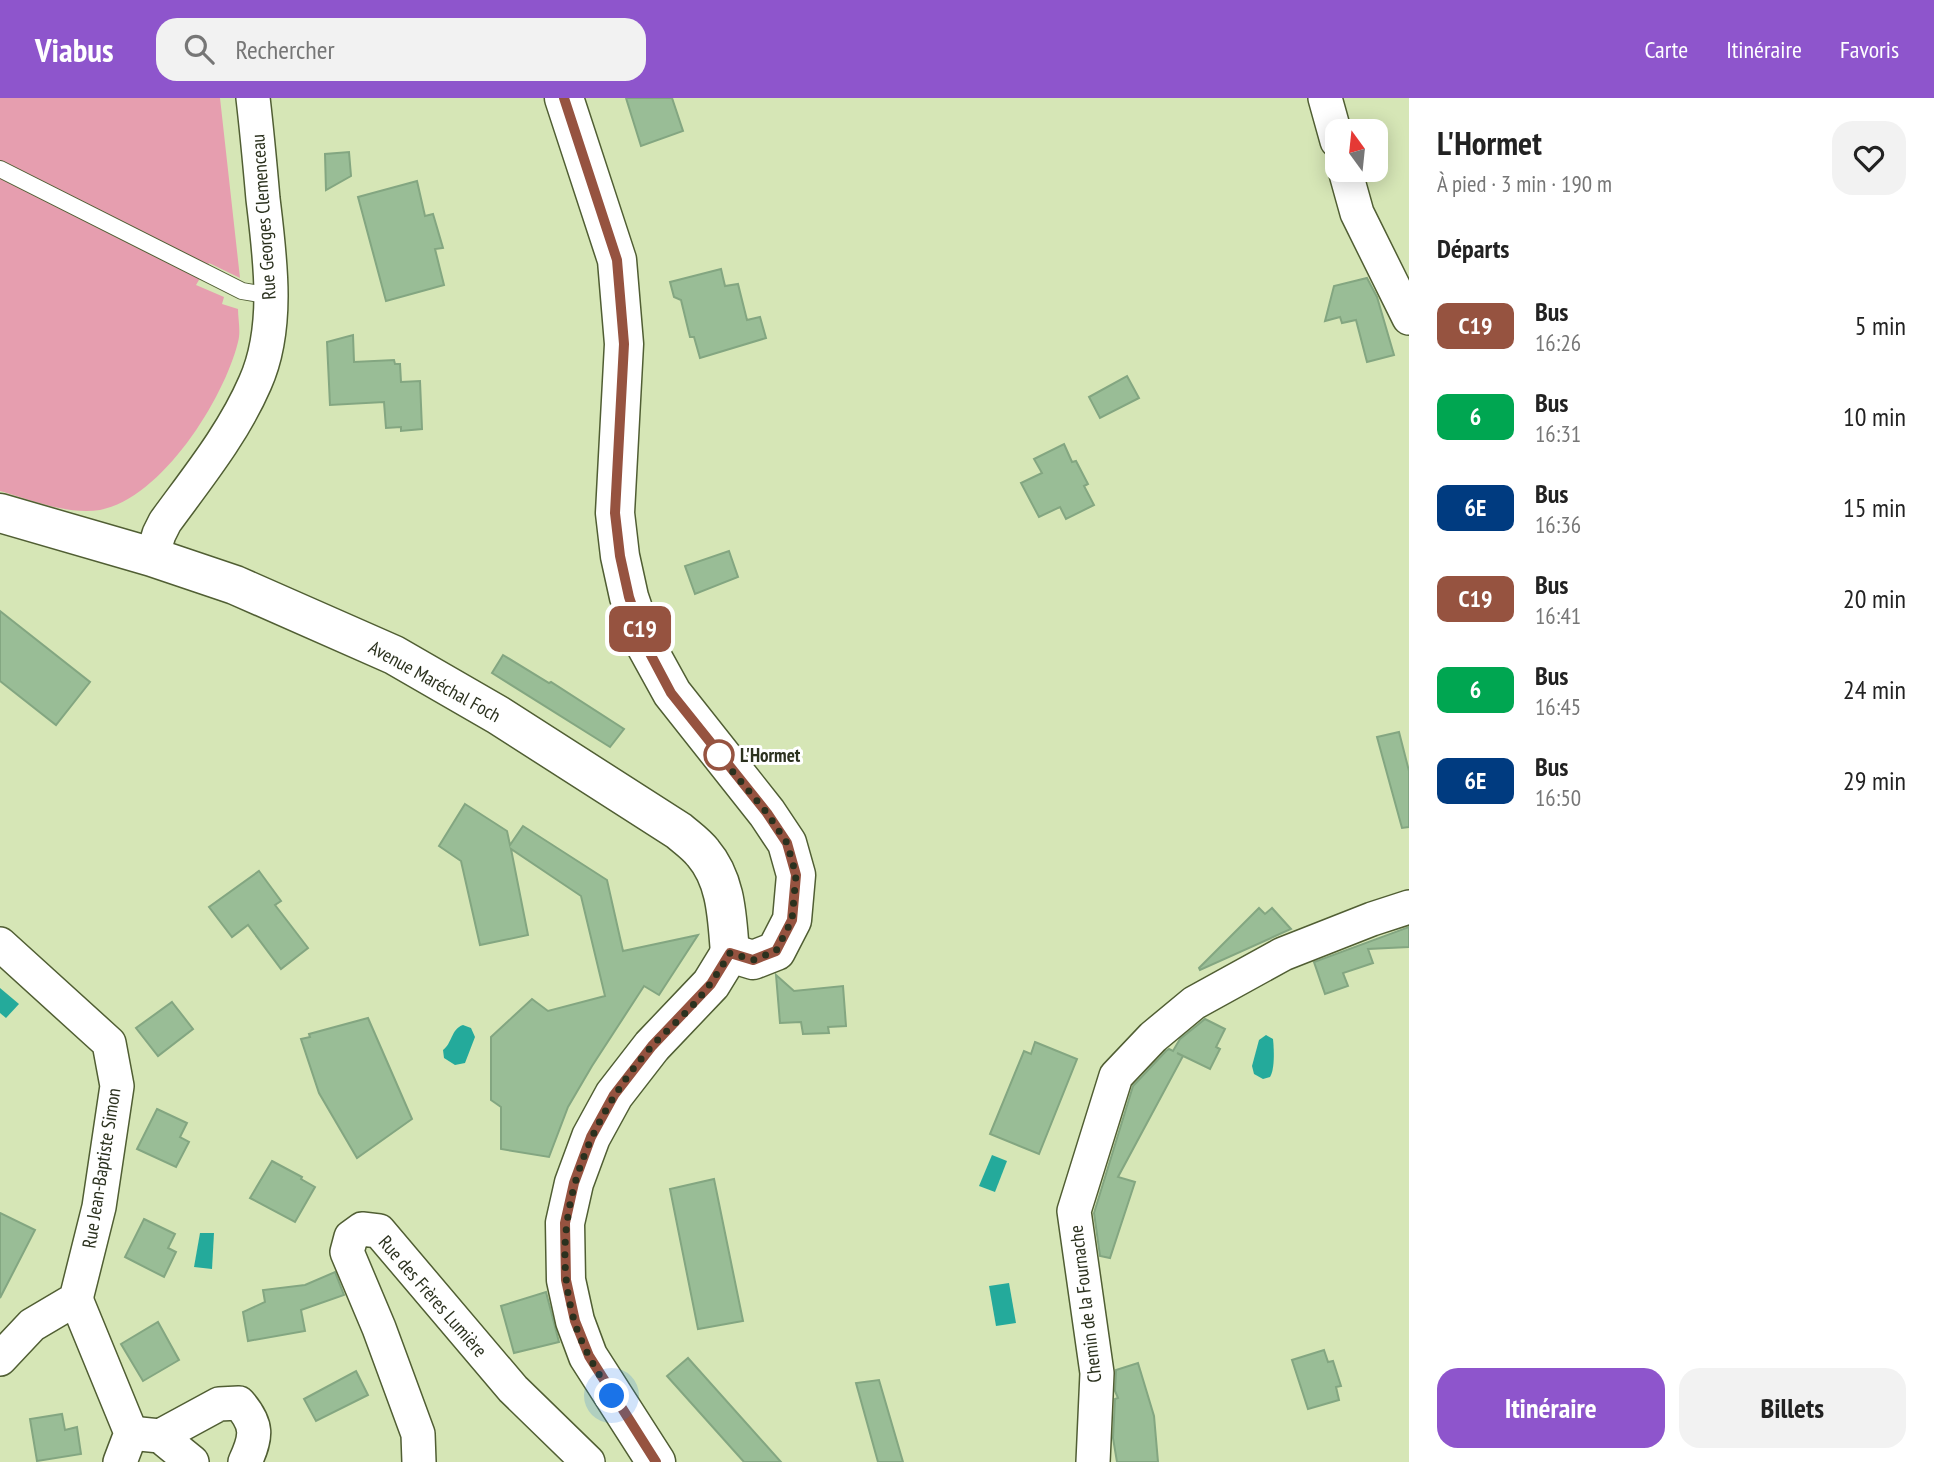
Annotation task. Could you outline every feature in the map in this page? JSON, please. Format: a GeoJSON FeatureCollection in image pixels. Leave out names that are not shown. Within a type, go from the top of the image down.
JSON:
{"type":"FeatureCollection","features":[{"type":"Feature","properties":{"kind":"main road"},"geometry":{"type":"LineString","coordinates":[[564,98],[617,260],[624,344],[615,513],[620,556],[629,597],[645,644],[671,693],[767,813],[787,843],[796,875],[792,920],[776,951],[753,960],[730,953],[711,984],[652,1046],[614,1095],[587,1149],[574,1183],[565,1223],[566,1280],[575,1321],[589,1356],[656,1462]]}},
{"type":"Feature","properties":{"kind":"main road","name":"Avenue Maréchal Foch"},"geometry":{"type":"LineString","coordinates":[[0,513],[152,557],[235,585],[394,655],[498,715],[679,831],[702,851],[715,869],[725,905],[730,953]]}},
{"type":"Feature","properties":{"kind":"street","name":"Rue Georges Clemenceau"},"geometry":{"type":"LineString","coordinates":[[152,557],[165,522],[223,442],[256,382],[264,352],[271,296],[253,98]]}},
{"type":"Feature","properties":{"kind":"street"},"geometry":{"type":"LineString","coordinates":[[1325,98],[1331,119]]}},
{"type":"Feature","properties":{"kind":"street"},"geometry":{"type":"LineString","coordinates":[[1348,182],[1357,213],[1409,318]]}},
{"type":"Feature","properties":{"kind":"street","name":"Chemin de la Fournache"},"geometry":{"type":"LineString","coordinates":[[1093,1462],[1097,1373],[1074,1211],[1116,1076],[1153,1037],[1194,1003],[1283,954],[1409,907]]}},
{"type":"Feature","properties":{"kind":"street","name":"Rue Jean-Baptiste Simon"},"geometry":{"type":"LineString","coordinates":[[0,944],[109,1043],[117,1086],[99,1207],[76,1299]]}},
{"type":"Feature","properties":{"kind":"street","name":"Rue des Frères Lumière"},"geometry":{"type":"LineString","coordinates":[[419,1462],[418,1434],[379,1328],[346,1252],[351,1237],[362,1229],[379,1231],[513,1389],[588,1462]]}},
{"type":"Feature","properties":{"kind":"street"},"geometry":{"type":"LineString","coordinates":[[0,1359],[32,1325],[76,1299],[137,1444],[192,1462]]}},
{"type":"Feature","properties":{"kind":"street"},"geometry":{"type":"LineString","coordinates":[[137,1444],[219,1404],[239,1403],[253,1419],[254,1443],[245,1462]]}},
{"type":"Feature","properties":{"kind":"lane"},"geometry":{"type":"LineString","coordinates":[[0,169],[242,291],[271,296]]}},
{"type":"Feature","properties":{"kind":"shaded area"},"geometry":{"type":"Polygon","coordinates":[[[0,98],[220,98],[240,278],[209,263],[196,285],[224,297],[222,304],[238,309],[238,342],[219,391],[187,443],[146,487],[123,502],[100,510],[62,509],[0,491],[0,98]]]}},
{"type":"Feature","properties":{"kind":"water"},"geometry":{"type":"Polygon","coordinates":[[[0,988],[19,1004],[6,1018],[0,1013],[0,988]]]}},
{"type":"Feature","properties":{"kind":"water"},"geometry":{"type":"Polygon","coordinates":[[[463,1025],[471,1028],[475,1037],[465,1063],[455,1065],[444,1058],[443,1050],[456,1030],[463,1025]]]}},
{"type":"Feature","properties":{"kind":"water"},"geometry":{"type":"Polygon","coordinates":[[[1266,1035],[1273,1039],[1274,1053],[1272,1073],[1270,1077],[1263,1079],[1254,1074],[1252,1066],[1259,1040],[1266,1035]]]}},
{"type":"Feature","properties":{"kind":"water"},"geometry":{"type":"Polygon","coordinates":[[[992,1155],[1007,1161],[995,1192],[979,1186],[992,1155]]]}},
{"type":"Feature","properties":{"kind":"water"},"geometry":{"type":"Polygon","coordinates":[[[200,1233],[214,1233],[212,1269],[194,1267],[200,1233]]]}},
{"type":"Feature","properties":{"kind":"water"},"geometry":{"type":"Polygon","coordinates":[[[1009,1283],[1016,1323],[996,1326],[989,1286],[1009,1283]]]}},
{"type":"Feature","properties":{"kind":"building"},"geometry":{"type":"Polygon","coordinates":[[[626,98],[672,98],[683,131],[641,146],[626,98]]]}},
{"type":"Feature","properties":{"kind":"building"},"geometry":{"type":"Polygon","coordinates":[[[349,152],[351,176],[326,190],[325,154],[349,152]]]}},
{"type":"Feature","properties":{"kind":"building"},"geometry":{"type":"Polygon","coordinates":[[[417,181],[425,216],[433,214],[443,248],[435,249],[444,285],[386,301],[358,197],[417,181]]]}},
{"type":"Feature","properties":{"kind":"building"},"geometry":{"type":"Polygon","coordinates":[[[721,269],[725,286],[738,284],[747,320],[760,317],[766,338],[700,358],[694,337],[690,337],[681,300],[674,297],[670,282],[721,269]]]}},
{"type":"Feature","properties":{"kind":"building"},"geometry":{"type":"Polygon","coordinates":[[[1367,278],[1377,297],[1394,355],[1367,362],[1356,320],[1342,323],[1340,317],[1325,321],[1334,286],[1367,278]]]}},
{"type":"Feature","properties":{"kind":"building"},"geometry":{"type":"Polygon","coordinates":[[[353,335],[354,362],[394,360],[395,364],[400,364],[401,382],[420,381],[422,429],[401,431],[401,427],[386,428],[384,402],[330,405],[327,342],[353,335]]]}},
{"type":"Feature","properties":{"kind":"building"},"geometry":{"type":"Polygon","coordinates":[[[1127,376],[1139,398],[1100,418],[1089,397],[1127,376]]]}},
{"type":"Feature","properties":{"kind":"building"},"geometry":{"type":"Polygon","coordinates":[[[1064,444],[1072,462],[1076,461],[1088,484],[1084,486],[1094,505],[1066,519],[1060,507],[1039,517],[1021,483],[1042,473],[1034,459],[1064,444]]]}},
{"type":"Feature","properties":{"kind":"building"},"geometry":{"type":"Polygon","coordinates":[[[729,551],[738,577],[695,594],[685,566],[729,551]]]}},
{"type":"Feature","properties":{"kind":"building"},"geometry":{"type":"Polygon","coordinates":[[[0,611],[90,682],[56,725],[0,681],[0,611]]]}},
{"type":"Feature","properties":{"kind":"building"},"geometry":{"type":"Polygon","coordinates":[[[503,655],[624,729],[610,747],[492,673],[503,655]]]}},
{"type":"Feature","properties":{"kind":"building"},"geometry":{"type":"Polygon","coordinates":[[[1399,732],[1409,771],[1409,827],[1402,828],[1377,737],[1399,732]]]}},
{"type":"Feature","properties":{"kind":"building"},"geometry":{"type":"Polygon","coordinates":[[[465,804],[507,831],[510,845],[523,826],[607,880],[623,951],[698,935],[659,995],[644,986],[568,1107],[549,1157],[501,1149],[501,1107],[491,1100],[491,1037],[532,999],[548,1011],[605,996],[581,896],[511,849],[528,935],[480,945],[461,861],[439,846],[465,804]]]}},
{"type":"Feature","properties":{"kind":"building"},"geometry":{"type":"Polygon","coordinates":[[[259,871],[281,901],[275,905],[308,948],[281,969],[248,925],[232,937],[209,907],[259,871]]]}},
{"type":"Feature","properties":{"kind":"building"},"geometry":{"type":"Polygon","coordinates":[[[1259,908],[1265,914],[1272,908],[1291,929],[1200,970],[1199,968],[1259,908]]]}},
{"type":"Feature","properties":{"kind":"building"},"geometry":{"type":"Polygon","coordinates":[[[1409,927],[1409,947],[1368,949],[1373,963],[1343,973],[1348,986],[1325,994],[1314,962],[1409,927]]]}},
{"type":"Feature","properties":{"kind":"building"},"geometry":{"type":"Polygon","coordinates":[[[776,975],[794,991],[843,986],[846,1026],[828,1027],[829,1033],[803,1034],[801,1022],[780,1023],[776,975]]]}},
{"type":"Feature","properties":{"kind":"building"},"geometry":{"type":"Polygon","coordinates":[[[172,1002],[193,1029],[158,1056],[136,1028],[172,1002]]]}},
{"type":"Feature","properties":{"kind":"building"},"geometry":{"type":"Polygon","coordinates":[[[368,1018],[412,1119],[357,1158],[319,1093],[301,1039],[310,1037],[309,1034],[368,1018]]]}},
{"type":"Feature","properties":{"kind":"building"},"geometry":{"type":"Polygon","coordinates":[[[1205,1019],[1225,1029],[1216,1047],[1220,1049],[1210,1069],[1177,1053],[1183,1056],[1118,1177],[1135,1182],[1110,1258],[1100,1256],[1094,1213],[1133,1086],[1166,1051],[1173,1051],[1180,1039],[1205,1019]]]}},
{"type":"Feature","properties":{"kind":"building"},"geometry":{"type":"Polygon","coordinates":[[[1035,1042],[1077,1059],[1039,1154],[990,1134],[1024,1051],[1031,1054],[1035,1042]]]}},
{"type":"Feature","properties":{"kind":"building"},"geometry":{"type":"Polygon","coordinates":[[[157,1109],[187,1123],[180,1137],[189,1142],[176,1167],[137,1149],[157,1109]]]}},
{"type":"Feature","properties":{"kind":"building"},"geometry":{"type":"Polygon","coordinates":[[[272,1161],[315,1187],[295,1222],[250,1198],[272,1161]]]}},
{"type":"Feature","properties":{"kind":"building"},"geometry":{"type":"Polygon","coordinates":[[[714,1179],[743,1321],[698,1329],[670,1189],[714,1179]]]}},
{"type":"Feature","properties":{"kind":"building"},"geometry":{"type":"Polygon","coordinates":[[[0,1213],[35,1230],[0,1298],[0,1213]]]}},
{"type":"Feature","properties":{"kind":"building"},"geometry":{"type":"Polygon","coordinates":[[[144,1219],[175,1234],[168,1248],[176,1252],[164,1277],[125,1257],[144,1219]]]}},
{"type":"Feature","properties":{"kind":"building"},"geometry":{"type":"Polygon","coordinates":[[[335,1272],[344,1295],[301,1310],[305,1331],[248,1341],[243,1312],[265,1302],[263,1290],[305,1285],[335,1272]]]}},
{"type":"Feature","properties":{"kind":"building"},"geometry":{"type":"Polygon","coordinates":[[[546,1292],[559,1342],[514,1353],[501,1306],[546,1292]]]}},
{"type":"Feature","properties":{"kind":"building"},"geometry":{"type":"Polygon","coordinates":[[[158,1322],[179,1360],[143,1381],[121,1344],[158,1322]]]}},
{"type":"Feature","properties":{"kind":"building"},"geometry":{"type":"Polygon","coordinates":[[[1324,1350],[1328,1362],[1333,1361],[1341,1386],[1336,1387],[1339,1400],[1308,1409],[1292,1360],[1324,1350]]]}},
{"type":"Feature","properties":{"kind":"building"},"geometry":{"type":"Polygon","coordinates":[[[688,1358],[781,1462],[744,1462],[667,1376],[688,1358]]]}},
{"type":"Feature","properties":{"kind":"building"},"geometry":{"type":"Polygon","coordinates":[[[1138,1363],[1154,1416],[1158,1462],[1117,1462],[1113,1438],[1115,1399],[1118,1398],[1115,1391],[1116,1370],[1138,1363]]]}},
{"type":"Feature","properties":{"kind":"building"},"geometry":{"type":"Polygon","coordinates":[[[356,1371],[368,1395],[316,1421],[304,1399],[356,1371]]]}},
{"type":"Feature","properties":{"kind":"building"},"geometry":{"type":"Polygon","coordinates":[[[879,1380],[903,1462],[878,1462],[856,1383],[879,1380]]]}},
{"type":"Feature","properties":{"kind":"building"},"geometry":{"type":"Polygon","coordinates":[[[62,1414],[65,1430],[77,1427],[81,1454],[37,1461],[30,1419],[62,1414]]]}},
{"type":"Feature","properties":{"kind":"bus line","name":"C19"},"geometry":{"type":"LineString","coordinates":[[564,98],[617,260],[624,344],[615,513],[620,556],[629,597],[645,644],[671,693],[767,813],[787,843],[796,875],[792,920],[776,951],[753,960],[730,953],[711,984],[652,1046],[614,1095],[591,1137],[574,1183],[565,1223],[566,1280],[575,1321],[589,1356],[656,1462]]}},
{"type":"Feature","properties":{"kind":"place","name":"L'Hormet"},"geometry":{"type":"Point","coordinates":[719,755]}},
{"type":"Feature","properties":{"kind":"route"},"geometry":{"type":"LineString","coordinates":[[612,1396],[589,1356],[575,1321],[566,1280],[565,1223],[574,1183],[591,1137],[614,1095],[652,1046],[711,984],[730,953],[753,960],[776,951],[792,920],[796,875],[787,843],[767,813],[719,755]]}}]}
